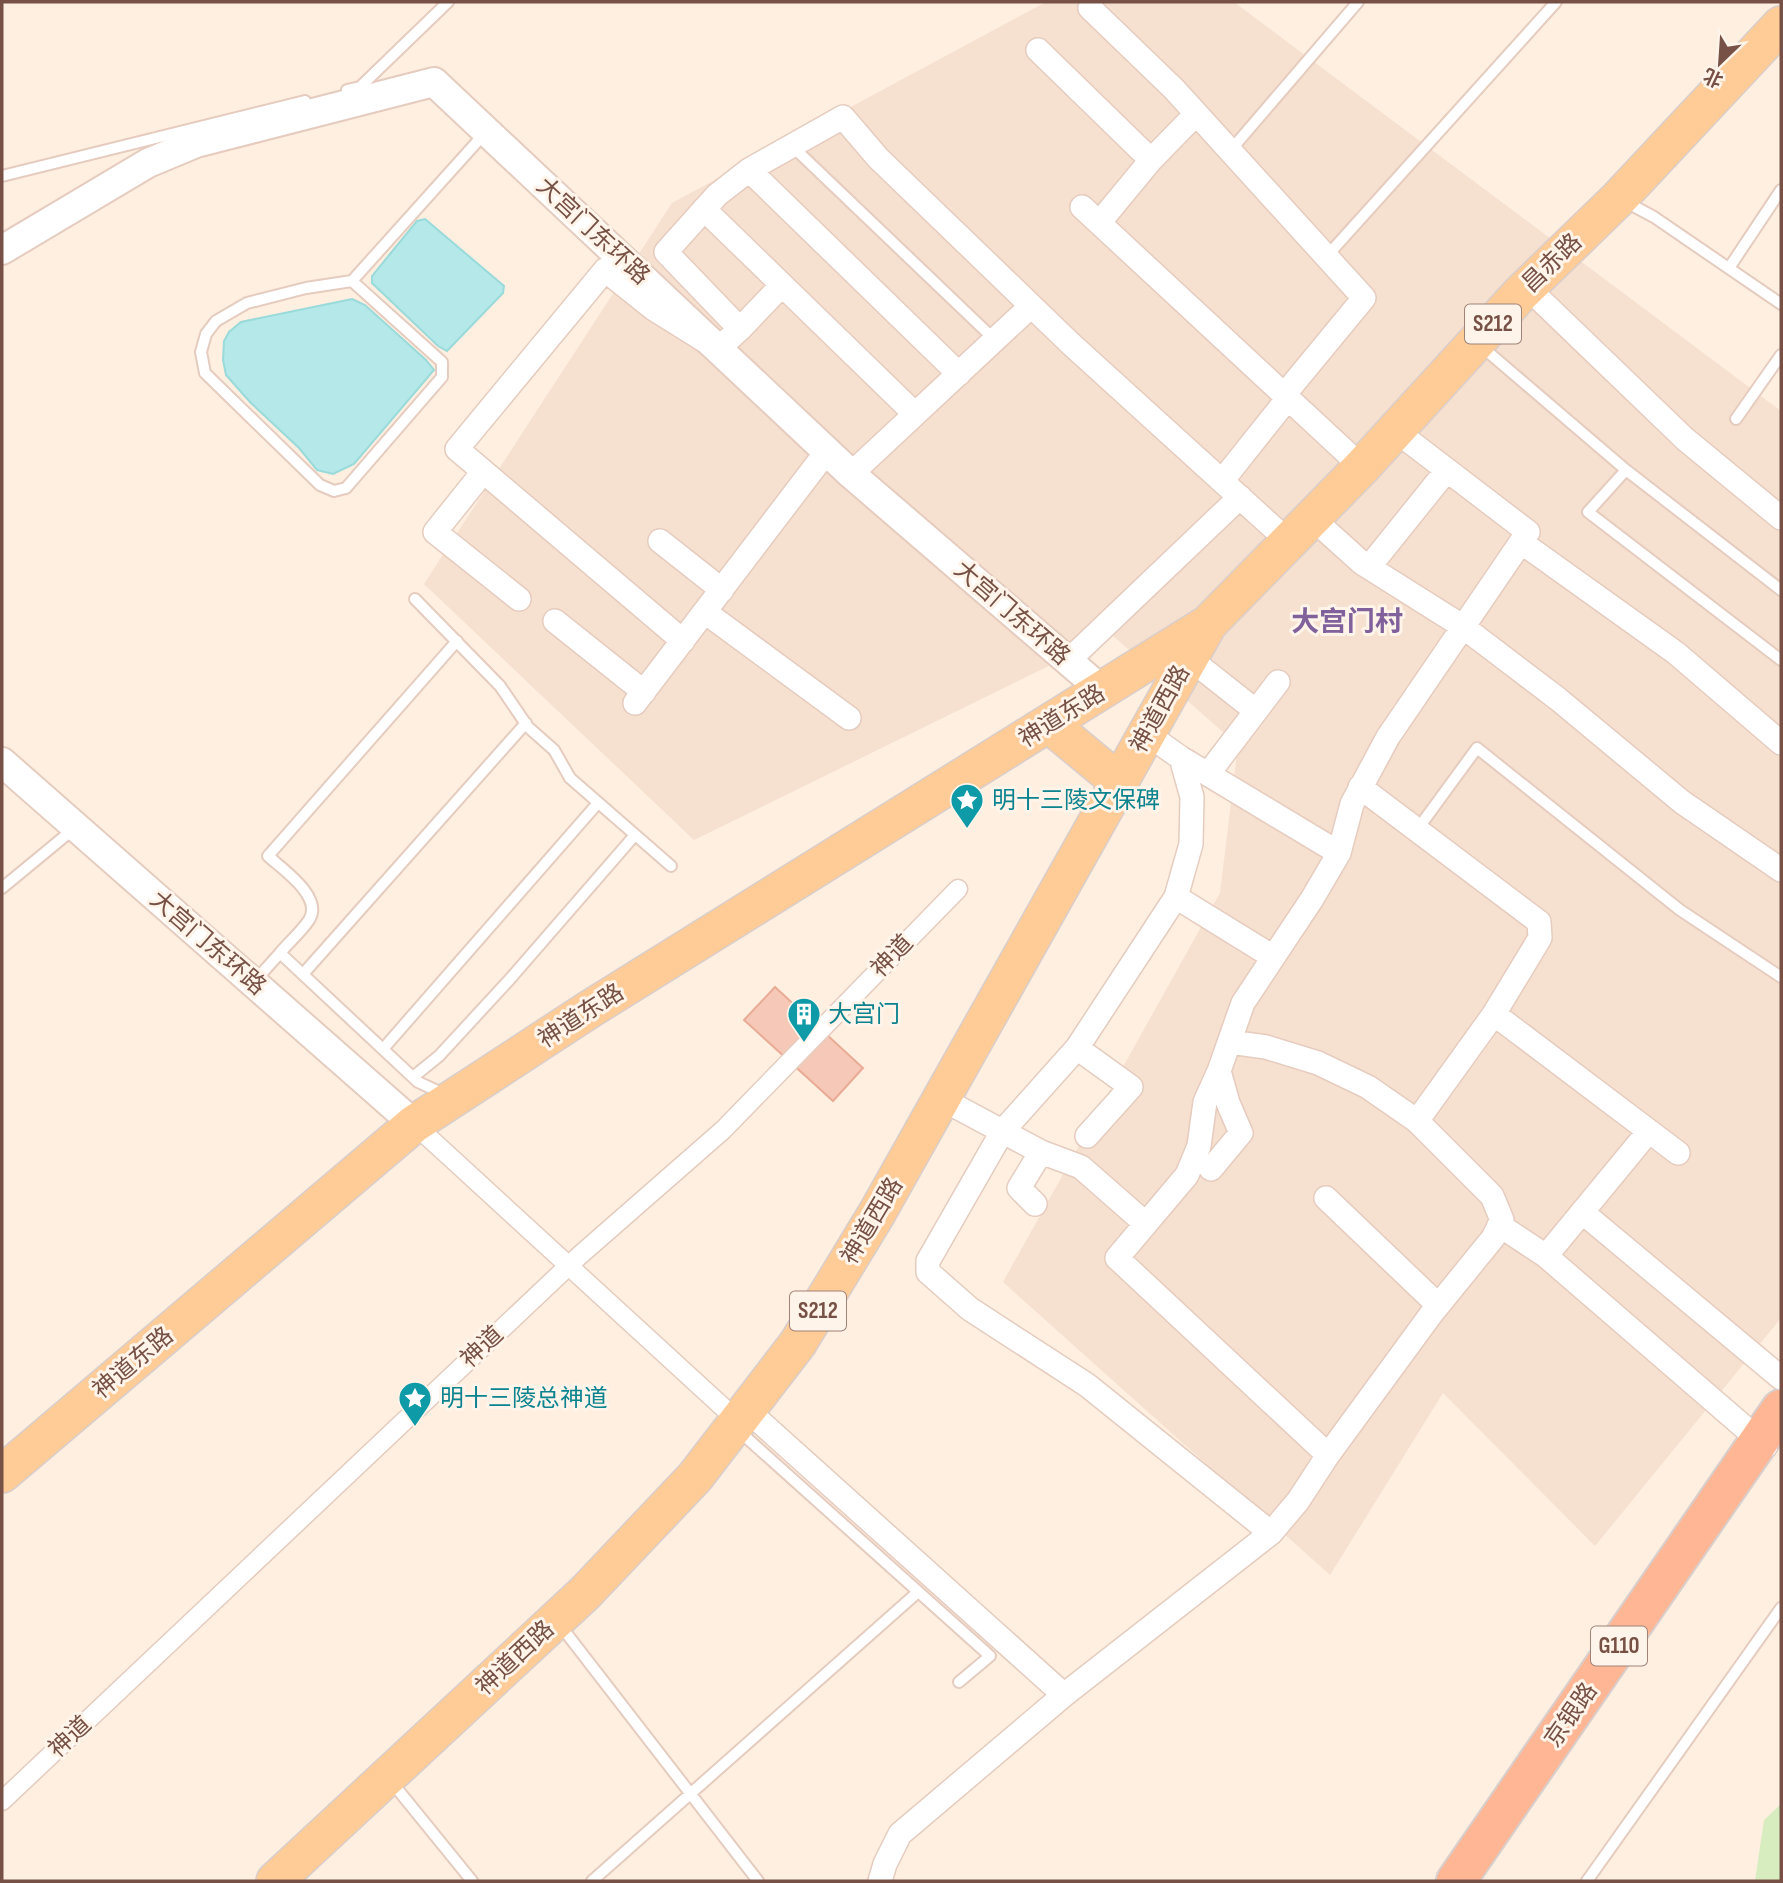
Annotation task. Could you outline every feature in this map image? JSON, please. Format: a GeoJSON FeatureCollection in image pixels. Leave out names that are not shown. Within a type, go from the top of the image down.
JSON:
{"type":"FeatureCollection","features":[{"type":"Feature","properties":{"kind":"highway","name":"京银路"},"geometry":{"type":"LineString","coordinates":[[1469,1881],[1769,1437],[1781,1409]]}},
{"type":"Feature","properties":{"kind":"highway","name":"京银路"},"geometry":{"type":"LineString","coordinates":[[1456,1881],[1769,1437]]}},
{"type":"Feature","properties":{"kind":"main road","name":"昌赤路"},"geometry":{"type":"LineString","coordinates":[[1208,624],[1362,467],[1527,287],[1619,198],[1781,25]]}},
{"type":"Feature","properties":{"kind":"main road","name":"神道西路"},"geometry":{"type":"LineString","coordinates":[[275,1881],[585,1593],[695,1477],[798,1343],[877,1213],[1208,624]]}},
{"type":"Feature","properties":{"kind":"main road","name":"神道东路"},"geometry":{"type":"LineString","coordinates":[[2,1474],[414,1124],[590,1009],[1208,624]]}},
{"type":"Feature","properties":{"kind":"main road"},"geometry":{"type":"LineString","coordinates":[[1049,724],[1081,759],[1119,782]]}},
{"type":"Feature","properties":{"kind":"street"},"geometry":{"type":"LineString","coordinates":[[1090,8],[1196,114],[1364,298],[1222,481]]}},
{"type":"Feature","properties":{"kind":"street"},"geometry":{"type":"LineString","coordinates":[[1038,50],[1151,160]]}},
{"type":"Feature","properties":{"kind":"street","name":"大宫门东环路"},"geometry":{"type":"LineString","coordinates":[[2,250],[148,163],[196,143],[434,82],[851,474],[1103,691]]}},
{"type":"Feature","properties":{"kind":"street"},"geometry":{"type":"LineString","coordinates":[[1099,223],[1151,160],[1196,114]]}},
{"type":"Feature","properties":{"kind":"street"},"geometry":{"type":"LineString","coordinates":[[740,329],[666,252],[717,195],[749,170],[843,117],[878,158],[1031,306],[1240,497],[1369,567],[1462,626],[1558,699],[1682,802],[1781,870]]}},
{"type":"Feature","properties":{"kind":"street"},"geometry":{"type":"LineString","coordinates":[[749,170],[958,374]]}},
{"type":"Feature","properties":{"kind":"street"},"geometry":{"type":"LineString","coordinates":[[1082,207],[1362,467]]}},
{"type":"Feature","properties":{"kind":"street"},"geometry":{"type":"LineString","coordinates":[[704,209],[915,414]]}},
{"type":"Feature","properties":{"kind":"street"},"geometry":{"type":"LineString","coordinates":[[683,641],[457,449],[605,270],[654,309],[718,349],[782,285]]}},
{"type":"Feature","properties":{"kind":"street"},"geometry":{"type":"LineString","coordinates":[[1527,287],[1685,439],[1781,518]]}},
{"type":"Feature","properties":{"kind":"street"},"geometry":{"type":"LineString","coordinates":[[851,474],[1031,306]]}},
{"type":"Feature","properties":{"kind":"street"},"geometry":{"type":"LineString","coordinates":[[1328,1455],[1116,1258],[1187,1175],[1199,1146],[1205,1102],[1243,1003],[1339,853],[1352,804],[1388,737],[1528,532],[1396,431]]}},
{"type":"Feature","properties":{"kind":"street"},"geometry":{"type":"LineString","coordinates":[[555,621],[640,697],[827,451]]}},
{"type":"Feature","properties":{"kind":"street"},"geometry":{"type":"LineString","coordinates":[[1369,567],[1447,470]]}},
{"type":"Feature","properties":{"kind":"street"},"geometry":{"type":"LineString","coordinates":[[483,472],[435,532],[519,599]]}},
{"type":"Feature","properties":{"kind":"street"},"geometry":{"type":"LineString","coordinates":[[1068,661],[1240,497]]}},
{"type":"Feature","properties":{"kind":"street"},"geometry":{"type":"LineString","coordinates":[[660,541],[722,590]]}},
{"type":"Feature","properties":{"kind":"street"},"geometry":{"type":"LineString","coordinates":[[1521,542],[1676,653],[1781,743]]}},
{"type":"Feature","properties":{"kind":"street"},"geometry":{"type":"LineString","coordinates":[[705,612],[849,718]]}},
{"type":"Feature","properties":{"kind":"street"},"geometry":{"type":"LineString","coordinates":[[1189,658],[1256,711]]}},
{"type":"Feature","properties":{"kind":"street"},"geometry":{"type":"LineString","coordinates":[[1208,774],[1278,682]]}},
{"type":"Feature","properties":{"kind":"street"},"geometry":{"type":"LineString","coordinates":[[1147,734],[1181,758],[1339,853]]}},
{"type":"Feature","properties":{"kind":"street"},"geometry":{"type":"LineString","coordinates":[[1181,758],[1192,797],[1191,844],[1176,897],[1077,1048],[1002,1132],[928,1261],[928,1272],[970,1309],[1087,1385],[1271,1533]]}},
{"type":"Feature","properties":{"kind":"street","name":"大宫门东环路"},"geometry":{"type":"LineString","coordinates":[[2,762],[414,1124]]}},
{"type":"Feature","properties":{"kind":"street"},"geometry":{"type":"LineString","coordinates":[[1360,787],[1539,922],[1540,938],[1494,1014],[1417,1121]]}},
{"type":"Feature","properties":{"kind":"street","name":"神道"},"geometry":{"type":"LineString","coordinates":[[2,1801],[568,1266],[723,1130],[958,889]]}},
{"type":"Feature","properties":{"kind":"street"},"geometry":{"type":"LineString","coordinates":[[1176,897],[1273,957]]}},
{"type":"Feature","properties":{"kind":"street"},"geometry":{"type":"LineString","coordinates":[[1494,1014],[1678,1153]]}},
{"type":"Feature","properties":{"kind":"street"},"geometry":{"type":"LineString","coordinates":[[880,1881],[900,1834],[1064,1696],[1271,1533],[1298,1501],[1328,1455],[1438,1305],[1493,1238],[1502,1220],[1492,1196],[1417,1121],[1368,1087],[1318,1063],[1266,1047],[1230,1042]]}},
{"type":"Feature","properties":{"kind":"street"},"geometry":{"type":"LineString","coordinates":[[1077,1048],[1131,1087],[1087,1136]]}},
{"type":"Feature","properties":{"kind":"street"},"geometry":{"type":"LineString","coordinates":[[1210,1169],[1241,1133],[1228,1103],[1219,1070]]}},
{"type":"Feature","properties":{"kind":"street"},"geometry":{"type":"LineString","coordinates":[[942,1099],[1041,1152],[1081,1167],[1146,1224]]}},
{"type":"Feature","properties":{"kind":"street"},"geometry":{"type":"LineString","coordinates":[[414,1124],[740,1419],[1064,1696]]}},
{"type":"Feature","properties":{"kind":"street"},"geometry":{"type":"LineString","coordinates":[[1546,1256],[1649,1130]]}},
{"type":"Feature","properties":{"kind":"street"},"geometry":{"type":"LineString","coordinates":[[1035,1204],[1019,1188],[1041,1152]]}},
{"type":"Feature","properties":{"kind":"street"},"geometry":{"type":"LineString","coordinates":[[1326,1198],[1438,1305]]}},
{"type":"Feature","properties":{"kind":"street"},"geometry":{"type":"LineString","coordinates":[[1582,1212],[1781,1378]]}},
{"type":"Feature","properties":{"kind":"street"},"geometry":{"type":"LineString","coordinates":[[1499,1225],[1546,1256],[1769,1437]]}},
{"type":"Feature","properties":{"kind":"lane"},"geometry":{"type":"LineString","coordinates":[[333,94],[360,87],[448,2]]}},
{"type":"Feature","properties":{"kind":"lane"},"geometry":{"type":"LineString","coordinates":[[1230,151],[1358,2]]}},
{"type":"Feature","properties":{"kind":"lane"},"geometry":{"type":"LineString","coordinates":[[1326,257],[1556,2]]}},
{"type":"Feature","properties":{"kind":"lane"},"geometry":{"type":"LineString","coordinates":[[2,176],[320,97]]}},
{"type":"Feature","properties":{"kind":"lane"},"geometry":{"type":"LineString","coordinates":[[352,281],[442,362],[442,376],[346,488],[334,491],[320,485],[205,373],[201,352],[206,334],[216,321],[247,303],[306,288],[352,281],[487,131]]}},
{"type":"Feature","properties":{"kind":"lane"},"geometry":{"type":"LineString","coordinates":[[791,146],[995,340]]}},
{"type":"Feature","properties":{"kind":"lane"},"geometry":{"type":"LineString","coordinates":[[1729,268],[1781,190]]}},
{"type":"Feature","properties":{"kind":"lane"},"geometry":{"type":"LineString","coordinates":[[1619,198],[1654,217],[1781,304]]}},
{"type":"Feature","properties":{"kind":"lane"},"geometry":{"type":"LineString","coordinates":[[1477,342],[1626,470],[1781,590]]}},
{"type":"Feature","properties":{"kind":"lane"},"geometry":{"type":"LineString","coordinates":[[1736,419],[1781,355]]}},
{"type":"Feature","properties":{"kind":"lane"},"geometry":{"type":"LineString","coordinates":[[1626,470],[1588,512],[1781,660]]}},
{"type":"Feature","properties":{"kind":"lane"},"geometry":{"type":"LineString","coordinates":[[415,599],[500,686],[526,723],[554,750],[570,778],[671,866]]}},
{"type":"Feature","properties":{"kind":"lane"},"geometry":{"type":"LineString","coordinates":[[253,983],[311,917],[311,901],[302,887],[268,856],[457,641]]}},
{"type":"Feature","properties":{"kind":"lane"},"geometry":{"type":"LineString","coordinates":[[303,974],[526,723]]}},
{"type":"Feature","properties":{"kind":"lane"},"geometry":{"type":"LineString","coordinates":[[1417,830],[1477,748],[1680,910],[1781,977]]}},
{"type":"Feature","properties":{"kind":"lane"},"geometry":{"type":"LineString","coordinates":[[383,1049],[598,803]]}},
{"type":"Feature","properties":{"kind":"lane"},"geometry":{"type":"LineString","coordinates":[[2,888],[76,827]]}},
{"type":"Feature","properties":{"kind":"lane"},"geometry":{"type":"LineString","coordinates":[[414,1077],[439,1056],[510,979],[635,835]]}},
{"type":"Feature","properties":{"kind":"lane"},"geometry":{"type":"LineString","coordinates":[[280,953],[414,1077],[453,1099]]}},
{"type":"Feature","properties":{"kind":"lane"},"geometry":{"type":"LineString","coordinates":[[740,1419],[918,1592],[990,1656],[959,1682]]}},
{"type":"Feature","properties":{"kind":"lane"},"geometry":{"type":"LineString","coordinates":[[592,1881],[918,1592]]}},
{"type":"Feature","properties":{"kind":"lane"},"geometry":{"type":"LineString","coordinates":[[1587,1881],[1781,1608]]}},
{"type":"Feature","properties":{"kind":"lane"},"geometry":{"type":"LineString","coordinates":[[556,1620],[758,1881]]}},
{"type":"Feature","properties":{"kind":"lane"},"geometry":{"type":"LineString","coordinates":[[388,1777],[472,1881]]}},
{"type":"Feature","properties":{"kind":"shaded area"},"geometry":{"type":"Polygon","coordinates":[[[1046,2],[1234,2],[1781,411],[1781,1318],[1595,1546],[1443,1393],[1330,1575],[1003,1282],[1220,893],[1238,745],[1112,635],[694,840],[424,584],[672,203],[1046,2]]]}},
{"type":"Feature","properties":{"kind":"green space"},"geometry":{"type":"Polygon","coordinates":[[[1781,1804],[1781,1881],[1755,1881],[1764,1820],[1781,1804]]]}},
{"type":"Feature","properties":{"kind":"water"},"geometry":{"type":"Polygon","coordinates":[[[425,219],[504,286],[503,293],[447,351],[438,346],[372,283],[372,276],[417,221],[425,219]]]}},
{"type":"Feature","properties":{"kind":"water"},"geometry":{"type":"Polygon","coordinates":[[[352,299],[365,305],[434,370],[354,464],[333,474],[317,470],[299,448],[250,402],[226,375],[223,360],[224,341],[229,332],[241,322],[352,299]]]}},
{"type":"Feature","properties":{"kind":"building","name":"大宫门"},"geometry":{"type":"Polygon","coordinates":[[[775,987],[863,1068],[833,1101],[744,1020],[775,987]]]}},
{"type":"Feature","properties":{"kind":"place","name":"明十三陵文保碑"},"geometry":{"type":"Point","coordinates":[967,830]}},
{"type":"Feature","properties":{"kind":"place","name":"大宫门"},"geometry":{"type":"Point","coordinates":[804,1044]}},
{"type":"Feature","properties":{"kind":"place","name":"明十三陵总神道"},"geometry":{"type":"Point","coordinates":[415,1428]}},
{"type":"Feature","properties":{"kind":"district","name":"大宫门村"},"geometry":{"type":"Point","coordinates":[1347,622]}}]}
